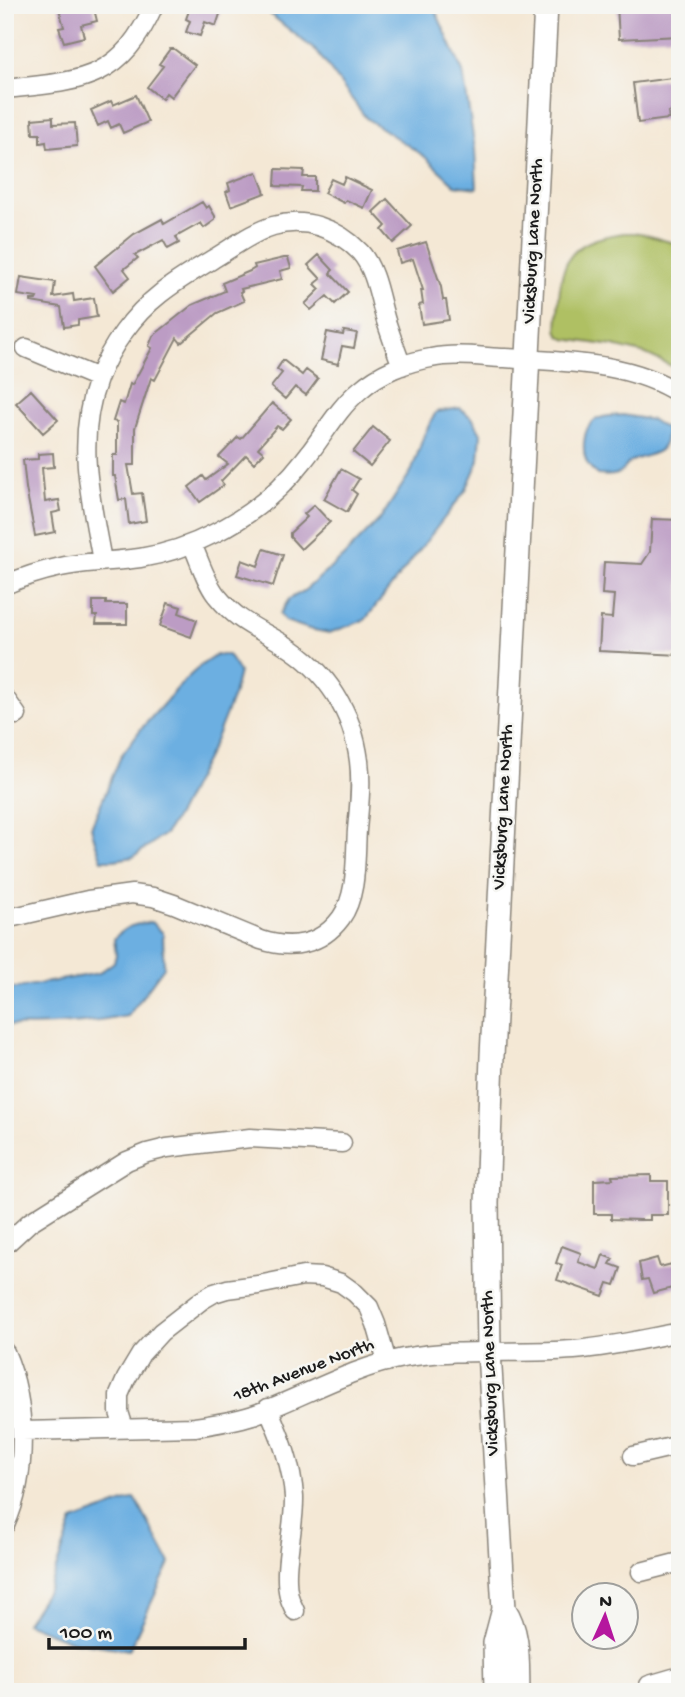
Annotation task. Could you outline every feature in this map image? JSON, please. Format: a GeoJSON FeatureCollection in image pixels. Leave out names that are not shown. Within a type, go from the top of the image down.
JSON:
{"type":"FeatureCollection","features":[{"type":"Feature","properties":{"kind":"main road","name":"Vicksburg Lane North"},"geometry":{"type":"LineString","coordinates":[[496,1692],[495,1643],[504,1609],[489,1351],[487,1203],[491,1069],[546,5]]}},
{"type":"Feature","properties":{"kind":"main road","name":"Vicksburg Lane North"},"geometry":{"type":"LineString","coordinates":[[504,1609],[511,1620],[516,1641],[518,1692]]}},
{"type":"Feature","properties":{"kind":"street"},"geometry":{"type":"LineString","coordinates":[[5,89],[76,80],[97,72],[116,60],[132,44],[145,26],[154,5]]}},
{"type":"Feature","properties":{"kind":"street"},"geometry":{"type":"LineString","coordinates":[[103,561],[87,478],[85,444],[89,410],[98,378],[124,332],[159,294],[180,280],[254,234],[272,226],[311,224],[330,229],[362,254],[371,271],[402,366]]}},
{"type":"Feature","properties":{"kind":"street"},"geometry":{"type":"LineString","coordinates":[[26,348],[98,378]]}},
{"type":"Feature","properties":{"kind":"street"},"geometry":{"type":"LineString","coordinates":[[5,585],[62,567],[142,558],[192,544],[215,533],[248,514],[277,490],[360,389],[383,374],[408,363],[447,356],[527,359],[609,367],[643,377],[680,394]]}},
{"type":"Feature","properties":{"kind":"street"},"geometry":{"type":"LineString","coordinates":[[5,919],[88,900],[132,894],[174,904],[273,944],[288,946],[317,938],[331,929],[350,901],[360,763],[354,734],[344,708],[328,683],[308,662],[286,645],[244,623],[229,610],[214,593],[192,544]]}},
{"type":"Feature","properties":{"kind":"street"},"geometry":{"type":"LineString","coordinates":[[5,698],[17,715]]}},
{"type":"Feature","properties":{"kind":"street"},"geometry":{"type":"LineString","coordinates":[[5,1245],[30,1222],[127,1161],[147,1153],[250,1138],[342,1143]]}},
{"type":"Feature","properties":{"kind":"street"},"geometry":{"type":"LineString","coordinates":[[124,1428],[119,1412],[119,1395],[141,1354],[161,1332],[202,1300],[227,1289],[303,1276],[322,1277],[341,1283],[369,1307],[387,1362]]}},
{"type":"Feature","properties":{"kind":"street","name":"18th Avenue North"},"geometry":{"type":"LineString","coordinates":[[22,1431],[195,1427],[224,1423],[406,1357],[489,1351],[575,1350],[630,1343],[680,1332]]}},
{"type":"Feature","properties":{"kind":"street"},"geometry":{"type":"LineString","coordinates":[[5,1352],[18,1393],[22,1431],[16,1491],[5,1525]]}},
{"type":"Feature","properties":{"kind":"street"},"geometry":{"type":"LineString","coordinates":[[268,1408],[282,1439],[291,1469],[294,1500],[287,1584],[295,1611]]}},
{"type":"Feature","properties":{"kind":"street"},"geometry":{"type":"LineString","coordinates":[[634,1456],[680,1445]]}},
{"type":"Feature","properties":{"kind":"street"},"geometry":{"type":"LineString","coordinates":[[641,1572],[680,1562]]}},
{"type":"Feature","properties":{"kind":"street"},"geometry":{"type":"LineString","coordinates":[[649,1685],[680,1676]]}},
{"type":"Feature","properties":{"kind":"green space"},"geometry":{"type":"Polygon","coordinates":[[[640,233],[680,245],[680,370],[646,354],[565,339],[559,335],[557,329],[560,291],[566,263],[574,252],[585,244],[602,237],[640,233]]]}},
{"type":"Feature","properties":{"kind":"water"},"geometry":{"type":"Polygon","coordinates":[[[259,5],[433,5],[463,72],[475,149],[477,188],[455,185],[424,156],[366,118],[317,52],[259,5]]]}},
{"type":"Feature","properties":{"kind":"water"},"geometry":{"type":"Polygon","coordinates":[[[460,408],[473,419],[481,433],[479,460],[466,490],[365,620],[329,633],[285,621],[280,614],[289,599],[304,591],[342,558],[381,518],[412,470],[424,435],[436,412],[460,408]]]}},
{"type":"Feature","properties":{"kind":"water"},"geometry":{"type":"Polygon","coordinates":[[[623,415],[652,420],[666,429],[664,445],[657,452],[630,462],[618,474],[597,475],[586,461],[584,442],[587,429],[598,418],[623,415]]]}},
{"type":"Feature","properties":{"kind":"water"},"geometry":{"type":"Polygon","coordinates":[[[216,655],[228,655],[239,672],[233,696],[215,741],[179,812],[166,833],[133,857],[102,860],[91,827],[121,756],[184,681],[216,655]]]}},
{"type":"Feature","properties":{"kind":"water"},"geometry":{"type":"Polygon","coordinates":[[[151,922],[163,933],[164,967],[128,1016],[67,1025],[5,1025],[5,990],[99,973],[114,962],[114,939],[118,934],[130,926],[151,922]]]}},
{"type":"Feature","properties":{"kind":"water"},"geometry":{"type":"Polygon","coordinates":[[[135,1498],[170,1563],[129,1650],[71,1641],[26,1623],[49,1588],[73,1521],[135,1498]]]}},
{"type":"Feature","properties":{"kind":"building"},"geometry":{"type":"Polygon","coordinates":[[[58,5],[93,5],[97,21],[81,25],[84,37],[64,42],[59,28],[64,27],[58,5]]]}},
{"type":"Feature","properties":{"kind":"building"},"geometry":{"type":"Polygon","coordinates":[[[191,5],[223,5],[216,26],[205,22],[200,36],[186,32],[190,21],[186,19],[191,5]]]}},
{"type":"Feature","properties":{"kind":"building"},"geometry":{"type":"Polygon","coordinates":[[[617,5],[680,5],[680,36],[619,39],[617,5]]]}},
{"type":"Feature","properties":{"kind":"building"},"geometry":{"type":"Polygon","coordinates":[[[170,49],[174,49],[195,65],[171,97],[166,93],[162,99],[147,87],[163,66],[159,64],[170,49]]]}},
{"type":"Feature","properties":{"kind":"building"},"geometry":{"type":"Polygon","coordinates":[[[680,77],[680,110],[668,112],[669,119],[638,123],[633,83],[680,77]]]}},
{"type":"Feature","properties":{"kind":"building"},"geometry":{"type":"Polygon","coordinates":[[[136,95],[148,122],[123,133],[119,124],[111,128],[108,121],[98,126],[91,110],[111,101],[113,105],[136,95]]]}},
{"type":"Feature","properties":{"kind":"building"},"geometry":{"type":"Polygon","coordinates":[[[53,117],[53,124],[75,123],[77,146],[47,149],[46,142],[40,143],[40,134],[33,134],[32,119],[53,117]]]}},
{"type":"Feature","properties":{"kind":"building"},"geometry":{"type":"Polygon","coordinates":[[[276,169],[304,170],[303,177],[315,177],[315,191],[301,191],[302,187],[275,186],[276,169]]]}},
{"type":"Feature","properties":{"kind":"building"},"geometry":{"type":"Polygon","coordinates":[[[257,172],[265,193],[231,206],[226,192],[230,190],[228,183],[257,172]]]}},
{"type":"Feature","properties":{"kind":"building"},"geometry":{"type":"Polygon","coordinates":[[[345,177],[372,190],[364,208],[346,200],[344,203],[324,193],[331,179],[342,184],[345,177]]]}},
{"type":"Feature","properties":{"kind":"building"},"geometry":{"type":"Polygon","coordinates":[[[387,199],[412,226],[393,243],[382,230],[386,226],[373,212],[387,199]]]}},
{"type":"Feature","properties":{"kind":"building"},"geometry":{"type":"Polygon","coordinates":[[[202,202],[206,208],[209,206],[215,220],[204,228],[201,223],[176,237],[179,243],[168,249],[163,240],[135,255],[138,258],[124,269],[130,277],[113,291],[95,266],[134,234],[162,219],[164,224],[202,202]]]}},
{"type":"Feature","properties":{"kind":"building"},"geometry":{"type":"Polygon","coordinates":[[[426,242],[443,300],[446,300],[449,320],[422,324],[419,305],[423,304],[423,290],[413,259],[400,263],[397,251],[426,242]]]}},
{"type":"Feature","properties":{"kind":"building"},"geometry":{"type":"Polygon","coordinates":[[[319,255],[333,270],[330,273],[348,292],[335,304],[327,296],[311,310],[305,304],[320,289],[315,284],[321,279],[308,265],[319,255]]]}},
{"type":"Feature","properties":{"kind":"building"},"geometry":{"type":"Polygon","coordinates":[[[288,258],[291,268],[280,271],[282,279],[241,289],[244,301],[217,313],[181,343],[177,338],[155,380],[151,378],[135,428],[135,465],[128,465],[133,494],[142,493],[146,521],[129,524],[126,499],[119,500],[113,476],[113,455],[117,455],[117,422],[113,421],[119,402],[124,404],[130,384],[132,385],[152,348],[149,346],[153,336],[192,305],[225,291],[222,283],[250,271],[255,268],[254,265],[288,258]]]}},
{"type":"Feature","properties":{"kind":"building"},"geometry":{"type":"Polygon","coordinates":[[[21,277],[55,282],[53,297],[73,294],[74,301],[94,298],[97,317],[78,320],[78,325],[64,327],[61,307],[31,302],[37,298],[18,295],[21,277]]]}},
{"type":"Feature","properties":{"kind":"building"},"geometry":{"type":"Polygon","coordinates":[[[344,331],[357,333],[354,348],[342,346],[338,364],[321,360],[327,332],[343,335],[344,331]]]}},
{"type":"Feature","properties":{"kind":"building"},"geometry":{"type":"Polygon","coordinates":[[[283,360],[302,375],[306,370],[318,379],[306,395],[295,387],[285,399],[271,387],[282,373],[277,369],[283,360]]]}},
{"type":"Feature","properties":{"kind":"building"},"geometry":{"type":"Polygon","coordinates":[[[31,390],[58,420],[43,433],[16,403],[31,390]]]}},
{"type":"Feature","properties":{"kind":"building"},"geometry":{"type":"Polygon","coordinates":[[[272,403],[291,419],[282,429],[277,426],[258,448],[264,453],[254,463],[246,455],[221,481],[224,485],[200,502],[189,487],[203,476],[206,480],[228,464],[219,457],[238,437],[241,439],[272,403]]]}},
{"type":"Feature","properties":{"kind":"building"},"geometry":{"type":"Polygon","coordinates":[[[373,427],[390,441],[370,466],[353,452],[373,427]]]}},
{"type":"Feature","properties":{"kind":"building"},"geometry":{"type":"Polygon","coordinates":[[[53,453],[54,467],[42,468],[45,502],[59,500],[61,511],[52,513],[55,532],[35,536],[23,460],[38,459],[38,454],[53,453]]]}},
{"type":"Feature","properties":{"kind":"building"},"geometry":{"type":"Polygon","coordinates":[[[341,469],[359,479],[352,490],[357,494],[347,512],[324,499],[341,469]]]}},
{"type":"Feature","properties":{"kind":"building"},"geometry":{"type":"Polygon","coordinates":[[[314,505],[330,522],[301,549],[290,537],[290,533],[307,517],[304,514],[314,505]]]}},
{"type":"Feature","properties":{"kind":"building"},"geometry":{"type":"Polygon","coordinates":[[[652,519],[680,520],[680,655],[599,651],[601,617],[612,618],[614,595],[602,594],[604,562],[642,564],[650,552],[652,519]]]}},
{"type":"Feature","properties":{"kind":"building"},"geometry":{"type":"Polygon","coordinates":[[[264,549],[283,555],[273,586],[237,575],[242,560],[258,566],[264,549]]]}},
{"type":"Feature","properties":{"kind":"building"},"geometry":{"type":"Polygon","coordinates":[[[93,601],[127,604],[127,624],[96,624],[93,601]]]}},
{"type":"Feature","properties":{"kind":"building"},"geometry":{"type":"Polygon","coordinates":[[[168,603],[181,607],[179,613],[197,620],[191,637],[160,626],[168,603]]]}},
{"type":"Feature","properties":{"kind":"building"},"geometry":{"type":"Polygon","coordinates":[[[651,1175],[651,1181],[668,1181],[668,1215],[650,1215],[650,1220],[640,1220],[611,1219],[611,1214],[594,1214],[594,1180],[613,1179],[612,1176],[651,1175]]]}},
{"type":"Feature","properties":{"kind":"building"},"geometry":{"type":"Polygon","coordinates":[[[562,1246],[581,1253],[578,1262],[598,1269],[603,1255],[613,1259],[610,1264],[621,1268],[615,1285],[608,1283],[603,1296],[557,1280],[562,1265],[556,1263],[562,1246]]]}},
{"type":"Feature","properties":{"kind":"building"},"geometry":{"type":"Polygon","coordinates":[[[657,1258],[660,1267],[680,1262],[680,1286],[653,1293],[648,1279],[642,1280],[639,1263],[657,1258]]]}}]}
